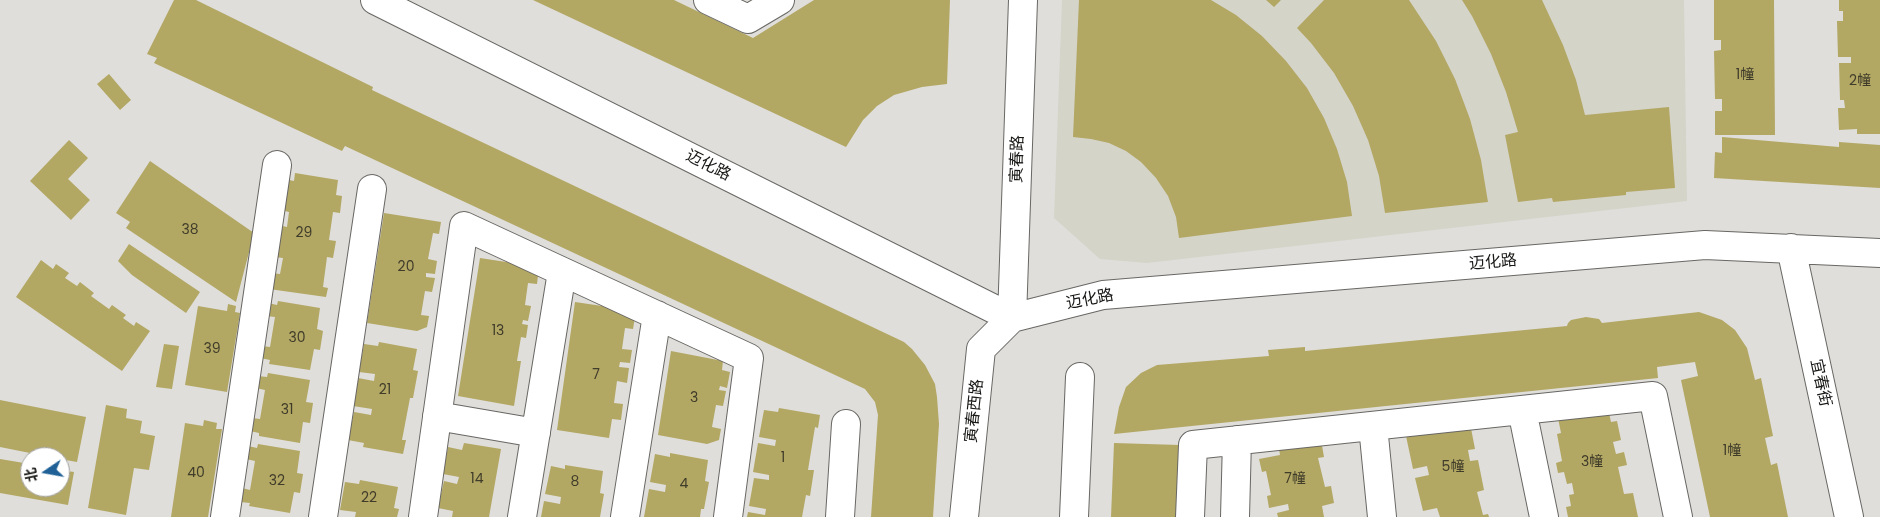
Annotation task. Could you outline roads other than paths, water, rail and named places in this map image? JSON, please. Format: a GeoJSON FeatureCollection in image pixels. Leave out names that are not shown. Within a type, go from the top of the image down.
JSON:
{"type":"FeatureCollection","features":[{"type":"Feature","properties":{"kind":"street","name":"迈化路"},"geometry":{"type":"LineString","coordinates":[[375,0],[415,8],[1012,318],[1103,295],[1704,245],[1880,253]]}},
{"type":"Feature","properties":{"kind":"street"},"geometry":{"type":"LineString","coordinates":[[724,4],[748,19],[780,0]]}},
{"type":"Feature","properties":{"kind":"street","name":"寅春路"},"geometry":{"type":"LineString","coordinates":[[1012,318],[1023,0]]}},
{"type":"Feature","properties":{"kind":"street"},"geometry":{"type":"LineString","coordinates":[[225,517],[277,165]]}},
{"type":"Feature","properties":{"kind":"street"},"geometry":{"type":"LineString","coordinates":[[323,517],[372,189]]}},
{"type":"Feature","properties":{"kind":"street"},"geometry":{"type":"LineString","coordinates":[[423,517],[464,226],[749,358],[728,517]]}},
{"type":"Feature","properties":{"kind":"street","name":"宜春街"},"geometry":{"type":"LineString","coordinates":[[1791,248],[1849,517]]}},
{"type":"Feature","properties":{"kind":"street"},"geometry":{"type":"LineString","coordinates":[[522,517],[562,272]]}},
{"type":"Feature","properties":{"kind":"street"},"geometry":{"type":"LineString","coordinates":[[625,517],[657,316]]}},
{"type":"Feature","properties":{"kind":"street","name":"寅春西路"},"geometry":{"type":"LineString","coordinates":[[964,517],[981,350],[1012,318]]}},
{"type":"Feature","properties":{"kind":"street"},"geometry":{"type":"LineString","coordinates":[[1074,517],[1080,377]]}},
{"type":"Feature","properties":{"kind":"street"},"geometry":{"type":"LineString","coordinates":[[1190,517],[1193,445],[1653,396],[1678,517]]}},
{"type":"Feature","properties":{"kind":"street"},"geometry":{"type":"LineString","coordinates":[[1522,410],[1544,517]]}},
{"type":"Feature","properties":{"kind":"street"},"geometry":{"type":"LineString","coordinates":[[437,416],[536,433]]}},
{"type":"Feature","properties":{"kind":"street"},"geometry":{"type":"LineString","coordinates":[[840,517],[846,424]]}},
{"type":"Feature","properties":{"kind":"street"},"geometry":{"type":"LineString","coordinates":[[1373,426],[1382,517]]}},
{"type":"Feature","properties":{"kind":"street"},"geometry":{"type":"LineString","coordinates":[[1235,517],[1237,440]]}}]}
